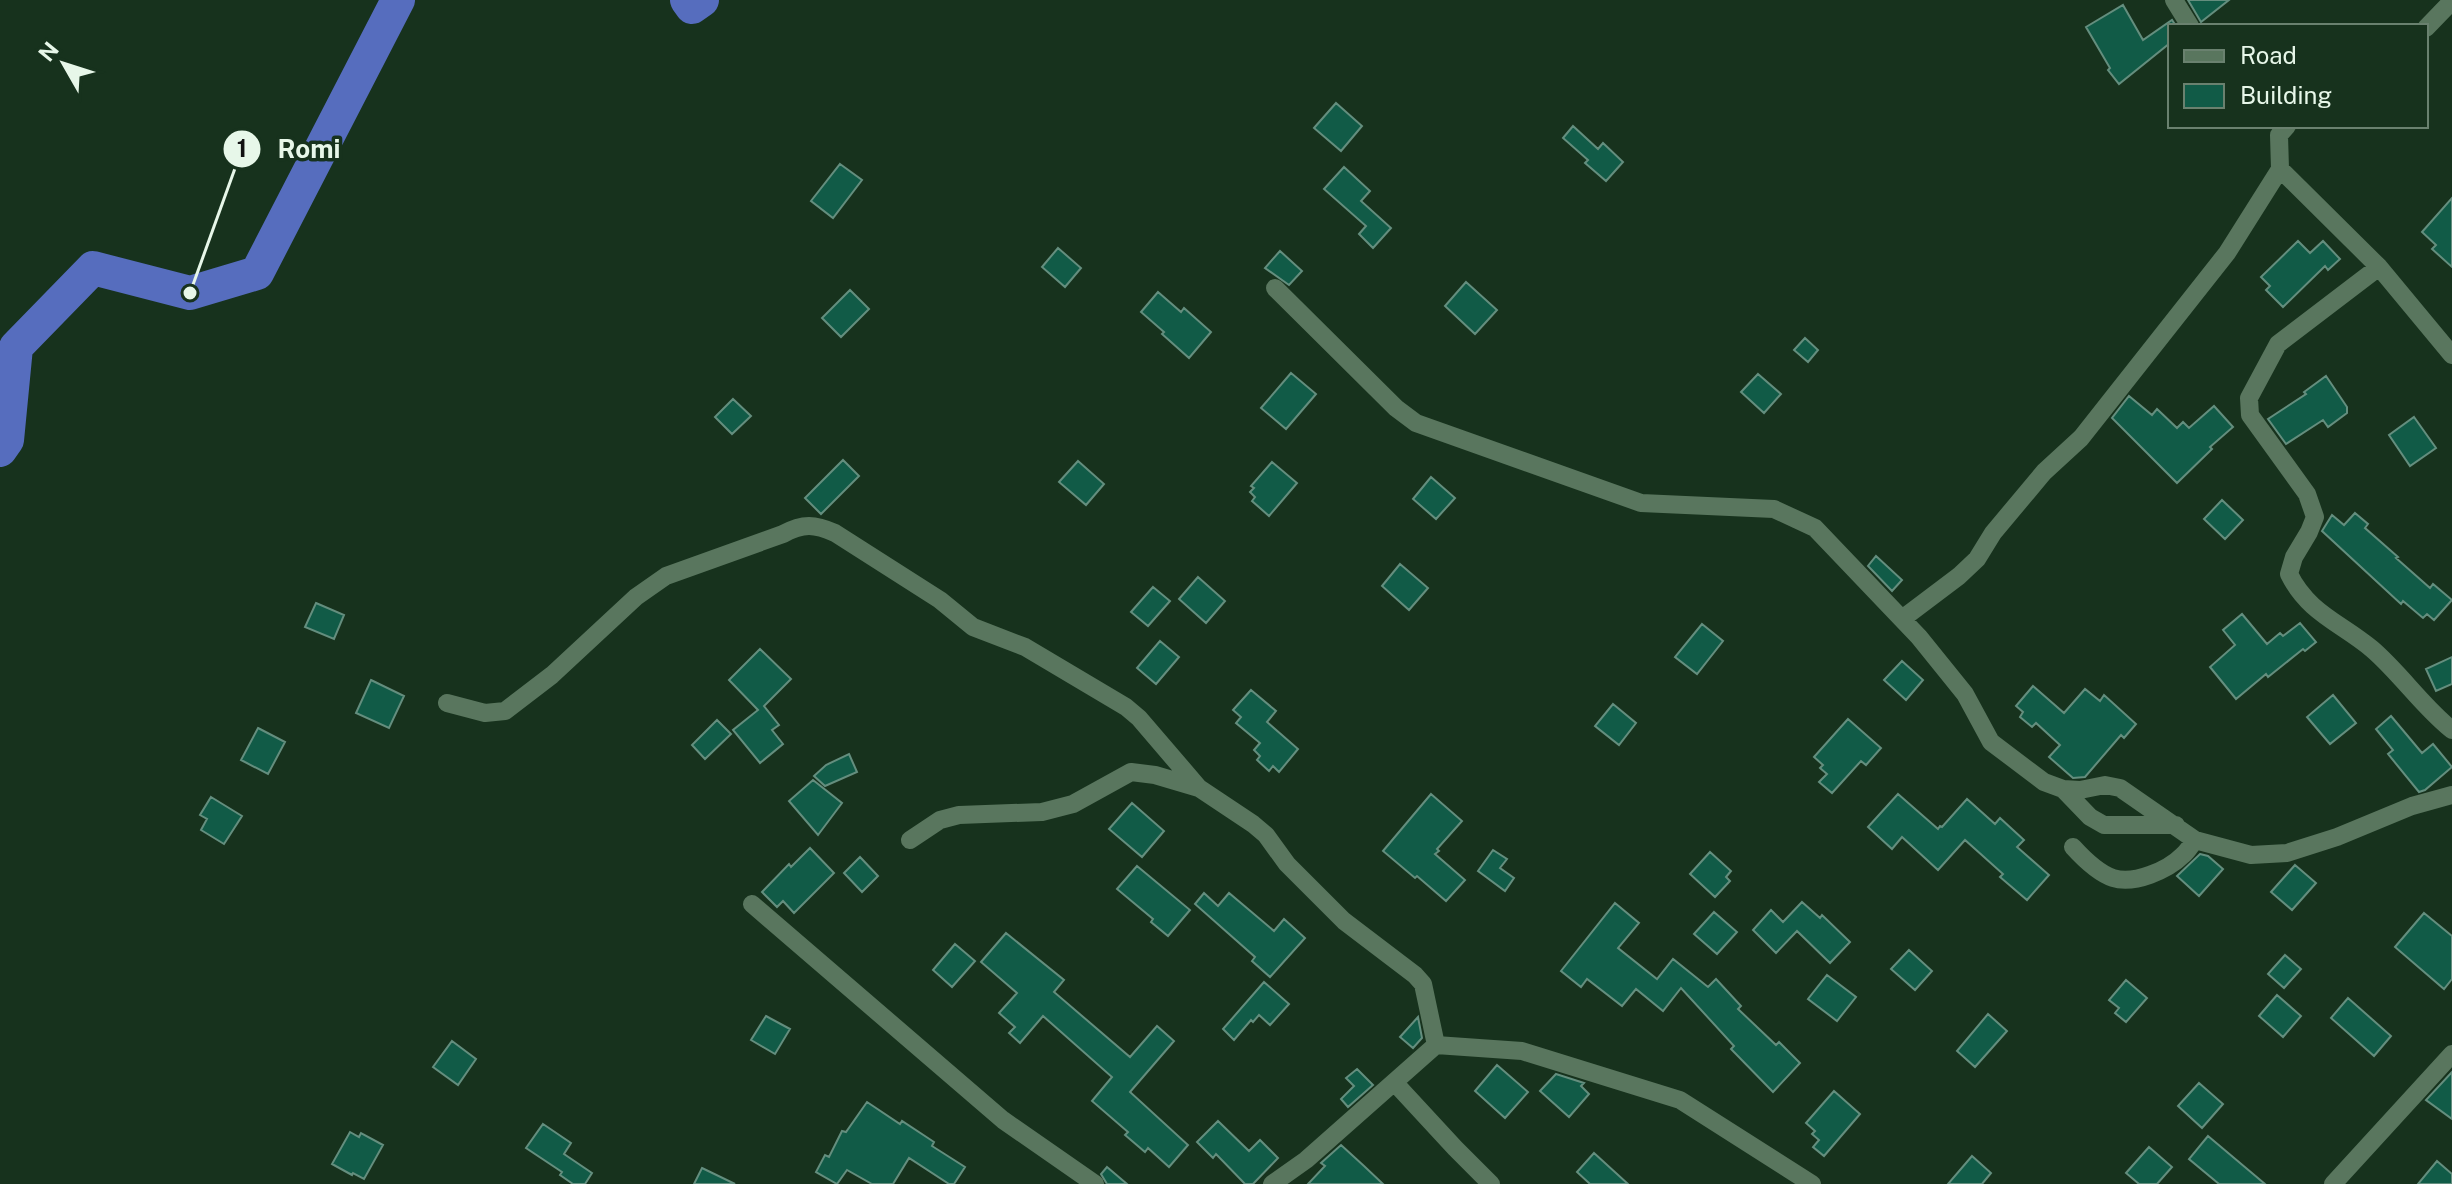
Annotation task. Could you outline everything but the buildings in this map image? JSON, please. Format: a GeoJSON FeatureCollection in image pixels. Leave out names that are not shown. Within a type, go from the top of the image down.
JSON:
{"type":"FeatureCollection","features":[{"type":"Feature","properties":{"kind":"street"},"geometry":{"type":"LineString","coordinates":[[2174,0],[2189,24]]}},
{"type":"Feature","properties":{"kind":"street"},"geometry":{"type":"LineString","coordinates":[[2428,26],[2452,1]]}},
{"type":"Feature","properties":{"kind":"street"},"geometry":{"type":"LineString","coordinates":[[1902,619],[1977,559],[1993,533],[2044,472],[2081,438],[2227,253],[2280,169],[2282,129]]}},
{"type":"Feature","properties":{"kind":"street"},"geometry":{"type":"LineString","coordinates":[[2280,169],[2379,267],[2452,355]]}},
{"type":"Feature","properties":{"kind":"street"},"geometry":{"type":"LineString","coordinates":[[2379,267],[2278,344],[2249,398],[2250,415],[2307,494],[2315,517],[2294,557],[2289,574],[2297,590],[2316,610],[2372,649],[2435,717],[2452,730]]}},
{"type":"Feature","properties":{"kind":"street"},"geometry":{"type":"LineString","coordinates":[[1275,288],[1396,408],[1416,423],[1641,503],[1774,509],[1815,528],[1902,619],[1965,694],[1991,742],[2044,782],[2063,789],[2080,790],[2105,785],[2120,788],[2195,840],[2251,855],[2287,853],[2337,837],[2412,806],[2452,795]]}},
{"type":"Feature","properties":{"kind":"street"},"geometry":{"type":"LineString","coordinates":[[447,703],[485,713],[505,711],[552,675],[636,597],[666,576],[783,534],[799,525],[818,525],[940,600],[973,627],[1025,647],[1126,707],[1199,788],[1266,835],[1287,864],[1344,921],[1415,975],[1423,984],[1436,1045]]}},
{"type":"Feature","properties":{"kind":"street"},"geometry":{"type":"LineString","coordinates":[[910,840],[940,820],[959,815],[1042,812],[1073,804],[1131,772],[1155,775],[1199,788]]}},
{"type":"Feature","properties":{"kind":"street"},"geometry":{"type":"LineString","coordinates":[[2063,789],[2090,817],[2104,825],[2176,825]]}},
{"type":"Feature","properties":{"kind":"street"},"geometry":{"type":"LineString","coordinates":[[2073,847],[2085,860],[2113,878],[2130,880],[2163,869],[2184,855],[2195,840]]}},
{"type":"Feature","properties":{"kind":"street"},"geometry":{"type":"LineString","coordinates":[[752,904],[1003,1120],[1095,1184]]}},
{"type":"Feature","properties":{"kind":"street"},"geometry":{"type":"LineString","coordinates":[[1272,1184],[1306,1160],[1436,1045],[1461,1045],[1522,1051],[1680,1100],[1812,1184]]}},
{"type":"Feature","properties":{"kind":"street"},"geometry":{"type":"LineString","coordinates":[[2333,1184],[2452,1054]]}},
{"type":"Feature","properties":{"kind":"street"},"geometry":{"type":"LineString","coordinates":[[1394,1082],[1491,1184]]}},
{"type":"Feature","properties":{"kind":"waterway"},"geometry":{"type":"LineString","coordinates":[[0,450],[7,440],[16,347],[93,268],[190,293],[257,273],[398,0]]}},
{"type":"Feature","properties":{"kind":"waterway"},"geometry":{"type":"LineString","coordinates":[[687,0],[692,7],[702,0]]}},
{"type":"Feature","properties":{"kind":"place","name":"Romi"},"geometry":{"type":"Point","coordinates":[190,293]}}]}
